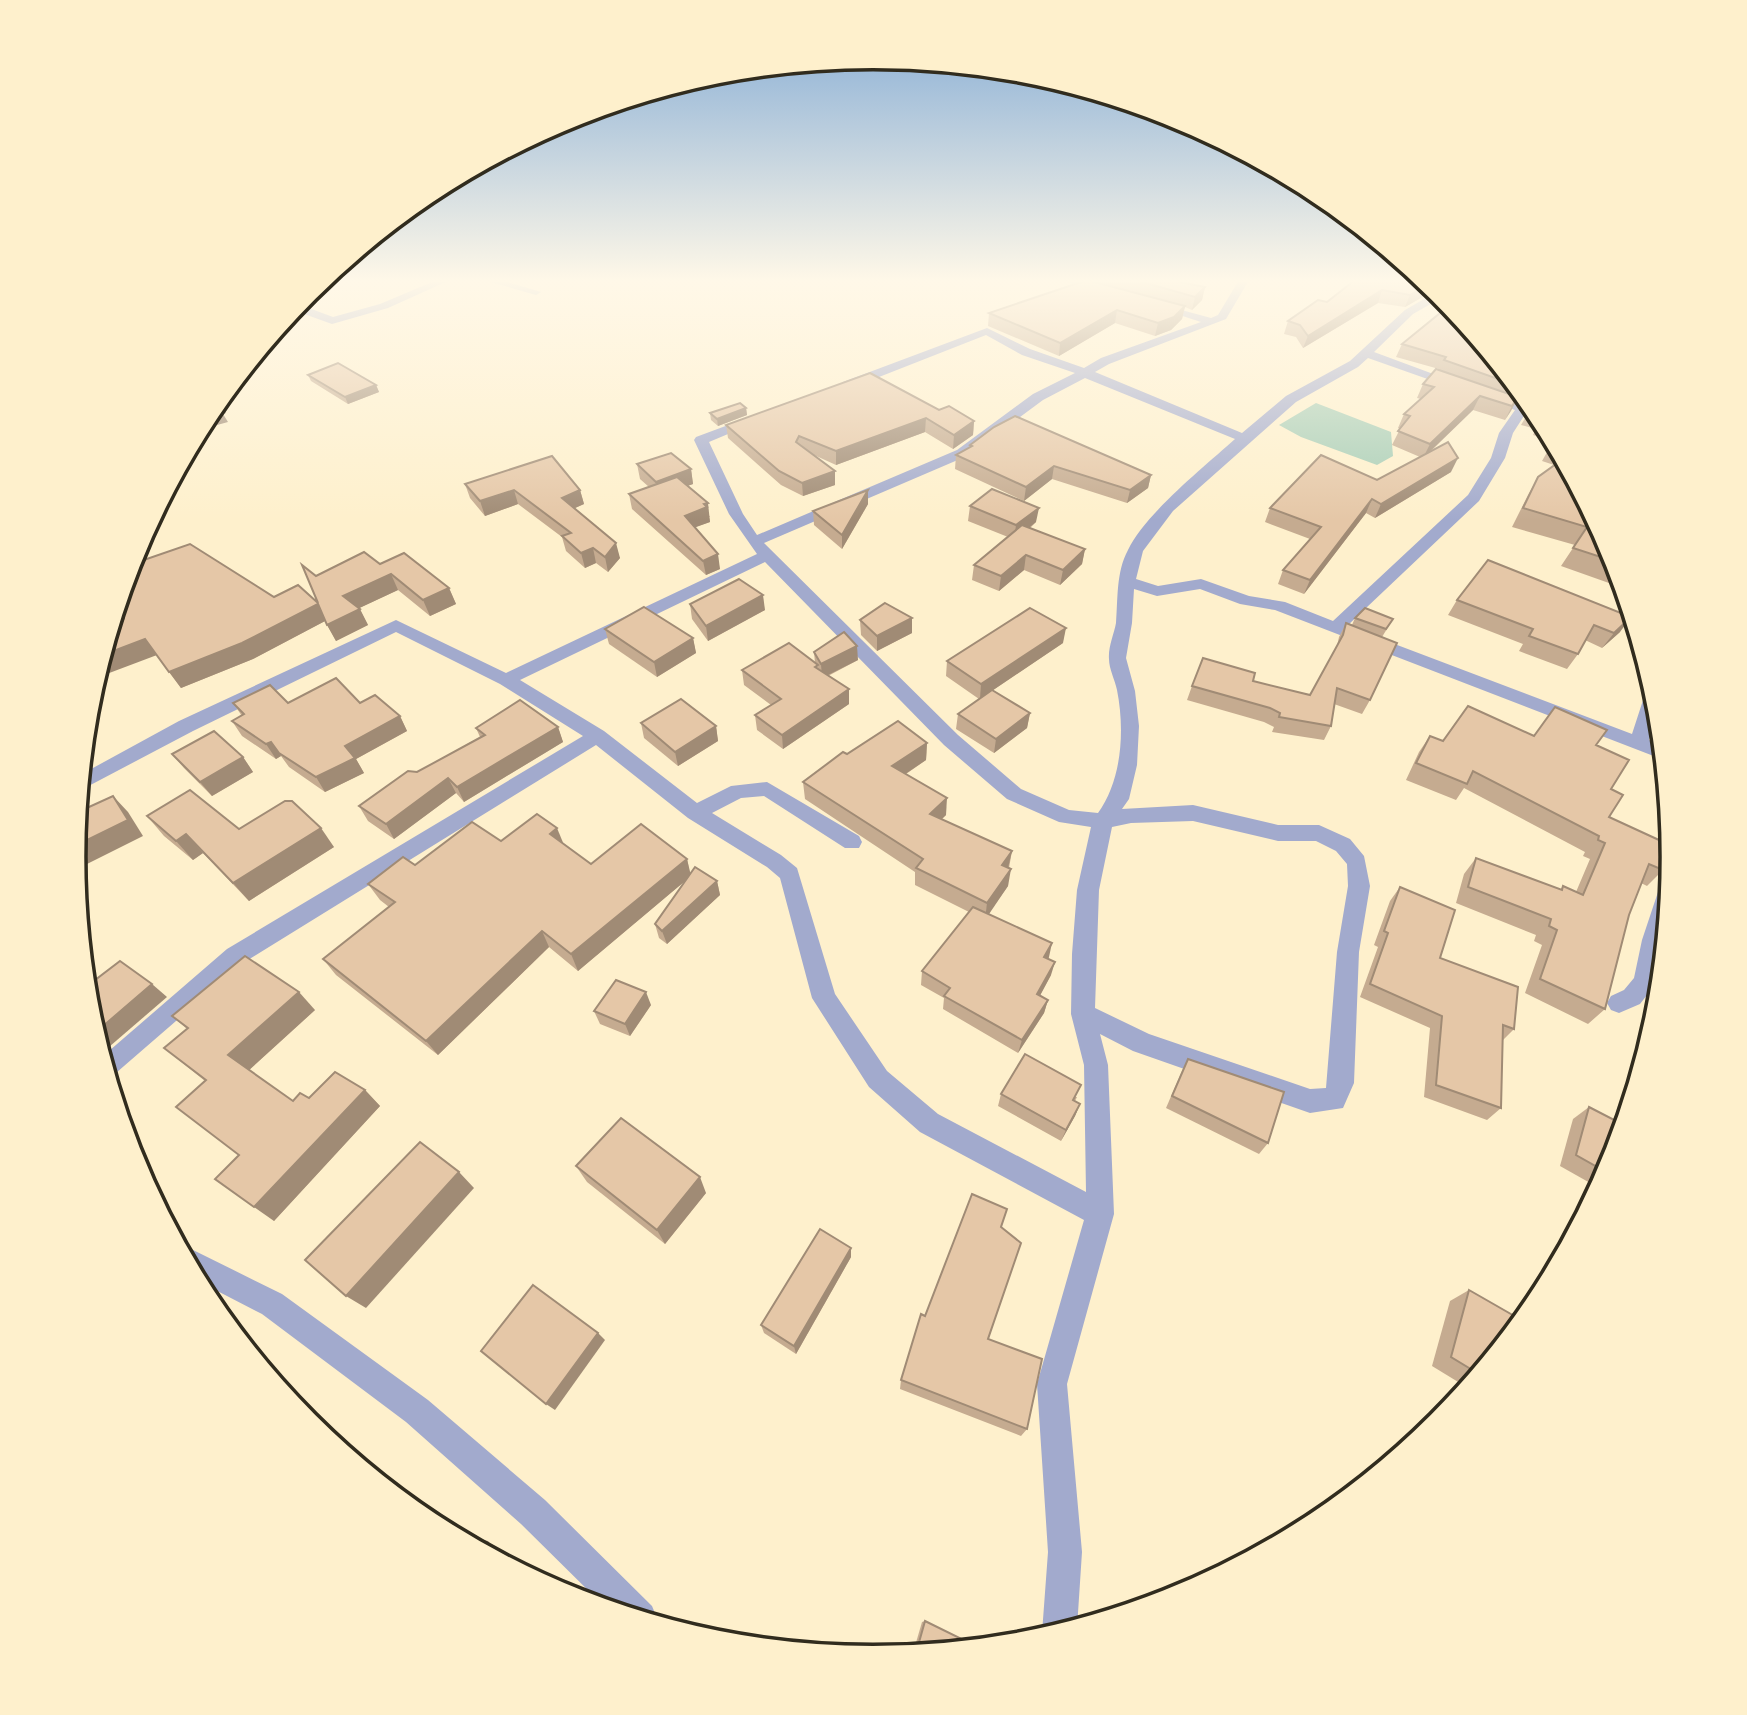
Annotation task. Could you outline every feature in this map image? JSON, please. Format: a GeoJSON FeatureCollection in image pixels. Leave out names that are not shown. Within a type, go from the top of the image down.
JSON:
{"type":"FeatureCollection","features":[{"type":"Feature","properties":{"kind":"street"},"geometry":{"type":"LineString","coordinates":[[831,391],[912,360]]}},
{"type":"Feature","properties":{"kind":"street"},"geometry":{"type":"LineString","coordinates":[[1049,360],[1244,438]]}},
{"type":"Feature","properties":{"kind":"street"},"geometry":{"type":"LineString","coordinates":[[754,542],[962,453],[1038,397],[1108,360]]}},
{"type":"Feature","properties":{"kind":"street"},"geometry":{"type":"LineString","coordinates":[[1060,1622],[1065,1552],[1052,1384],[1100,1214],[1096,1065],[1083,1014],[1088,890],[1103,821],[1119,799],[1127,765],[1130,726],[1126,691],[1117,658],[1124,623],[1124,595],[1135,550],[1154,523],[1244,438],[1291,399],[1358,360]]}},
{"type":"Feature","properties":{"kind":"street"},"geometry":{"type":"LineString","coordinates":[[1386,360],[1518,406]]}},
{"type":"Feature","properties":{"kind":"street"},"geometry":{"type":"LineString","coordinates":[[1336,627],[1474,498],[1497,458],[1506,433],[1521,411]]}},
{"type":"Feature","properties":{"kind":"street"},"geometry":{"type":"LineString","coordinates":[[766,415],[701,440],[736,514],[754,542],[999,784],[1066,817],[1103,821],[1131,815],[1193,813],[1278,833],[1319,833],[1343,845],[1357,862],[1359,886],[1348,952],[1341,1083],[1334,1100],[1310,1101],[1142,1043],[1083,1014]]}},
{"type":"Feature","properties":{"kind":"street"},"geometry":{"type":"LineString","coordinates":[[506,680],[767,555]]}},
{"type":"Feature","properties":{"kind":"street"},"geometry":{"type":"LineString","coordinates":[[1129,582],[1157,591],[1201,584],[1336,627],[1568,719],[1653,749]]}},
{"type":"Feature","properties":{"kind":"street"},"geometry":{"type":"LineString","coordinates":[[91,778],[186,726],[396,625],[506,680],[597,736],[695,813],[774,861],[789,874],[824,999],[878,1079],[929,1123],[1100,1214]]}},
{"type":"Feature","properties":{"kind":"street"},"geometry":{"type":"LineString","coordinates":[[1639,743],[1648,715]]}},
{"type":"Feature","properties":{"kind":"street"},"geometry":{"type":"LineString","coordinates":[[113,1062],[235,956],[597,736]]}},
{"type":"Feature","properties":{"kind":"street"},"geometry":{"type":"LineString","coordinates":[[695,813],[738,791],[767,789],[852,842]]}},
{"type":"Feature","properties":{"kind":"street"},"geometry":{"type":"LineString","coordinates":[[1619,1003],[1632,997],[1645,982],[1657,927]]}},
{"type":"Feature","properties":{"kind":"street"},"geometry":{"type":"LineString","coordinates":[[203,1269],[272,1304],[417,1411],[533,1512],[627,1605]]}},
{"type":"Feature","properties":{"kind":"green space"},"geometry":{"type":"Polygon","coordinates":[[[1316,403],[1391,432],[1393,456],[1377,465],[1301,437],[1279,425],[1316,403]]]}},
{"type":"Feature","properties":{"kind":"building"},"geometry":{"type":"Polygon","coordinates":[[[1444,360],[1484,360],[1499,379],[1444,360]]]}},
{"type":"Feature","properties":{"kind":"building"},"geometry":{"type":"Polygon","coordinates":[[[338,363],[376,385],[345,397],[308,375],[338,363]]]}},
{"type":"Feature","properties":{"kind":"building"},"geometry":{"type":"Polygon","coordinates":[[[1436,369],[1509,394],[1515,402],[1512,406],[1480,396],[1430,444],[1398,431],[1410,416],[1404,414],[1434,387],[1423,384],[1436,369]]]}},
{"type":"Feature","properties":{"kind":"building"},"geometry":{"type":"Polygon","coordinates":[[[870,373],[939,410],[949,406],[974,421],[954,435],[926,418],[836,451],[799,436],[796,442],[835,471],[802,483],[779,471],[726,425],[870,373]]]}},
{"type":"Feature","properties":{"kind":"building"},"geometry":{"type":"Polygon","coordinates":[[[740,403],[746,408],[717,419],[710,413],[740,403]]]}},
{"type":"Feature","properties":{"kind":"building"},"geometry":{"type":"Polygon","coordinates":[[[1015,416],[1151,475],[1130,490],[1054,466],[1026,487],[956,455],[972,446],[970,445],[994,427],[1015,416]]]}},
{"type":"Feature","properties":{"kind":"building"},"geometry":{"type":"Polygon","coordinates":[[[1448,442],[1458,458],[1381,504],[1372,499],[1310,580],[1283,570],[1321,527],[1270,508],[1321,455],[1377,480],[1448,442]]]}},
{"type":"Feature","properties":{"kind":"building"},"geometry":{"type":"Polygon","coordinates":[[[671,453],[691,469],[656,482],[637,464],[671,453]]]}},
{"type":"Feature","properties":{"kind":"building"},"geometry":{"type":"Polygon","coordinates":[[[552,456],[580,490],[562,498],[616,543],[605,557],[593,548],[581,553],[562,536],[571,533],[514,490],[480,501],[465,484],[552,456]]]}},
{"type":"Feature","properties":{"kind":"building"},"geometry":{"type":"Polygon","coordinates":[[[1555,465],[1580,509],[1601,557],[1573,548],[1587,527],[1523,508],[1538,477],[1555,465]]]}},
{"type":"Feature","properties":{"kind":"building"},"geometry":{"type":"Polygon","coordinates":[[[677,477],[708,503],[704,504],[707,507],[685,516],[718,554],[703,561],[629,494],[677,477]]]}},
{"type":"Feature","properties":{"kind":"building"},"geometry":{"type":"Polygon","coordinates":[[[992,489],[1039,508],[1016,525],[970,506],[992,489]]]}},
{"type":"Feature","properties":{"kind":"building"},"geometry":{"type":"Polygon","coordinates":[[[868,490],[842,535],[813,511],[868,490]]]}},
{"type":"Feature","properties":{"kind":"building"},"geometry":{"type":"Polygon","coordinates":[[[1022,525],[1085,549],[1063,570],[1026,555],[1001,576],[974,565],[1022,525]]]}},
{"type":"Feature","properties":{"kind":"building"},"geometry":{"type":"Polygon","coordinates":[[[190,544],[274,597],[298,585],[318,603],[302,565],[316,576],[364,552],[380,564],[404,553],[449,588],[423,600],[391,574],[343,596],[360,609],[327,625],[318,604],[242,643],[169,672],[145,639],[114,651],[145,560],[190,544]]]}},
{"type":"Feature","properties":{"kind":"building"},"geometry":{"type":"Polygon","coordinates":[[[1488,560],[1622,613],[1625,623],[1614,633],[1594,625],[1578,654],[1529,636],[1533,629],[1457,600],[1488,560]]]}},
{"type":"Feature","properties":{"kind":"building"},"geometry":{"type":"Polygon","coordinates":[[[739,579],[763,595],[706,626],[690,604],[739,579]]]}},
{"type":"Feature","properties":{"kind":"building"},"geometry":{"type":"Polygon","coordinates":[[[885,603],[912,618],[877,636],[860,620],[885,603]]]}},
{"type":"Feature","properties":{"kind":"building"},"geometry":{"type":"Polygon","coordinates":[[[644,607],[693,638],[654,662],[605,629],[644,607]]]}},
{"type":"Feature","properties":{"kind":"building"},"geometry":{"type":"Polygon","coordinates":[[[1030,608],[1066,628],[981,684],[947,661],[1030,608]]]}},
{"type":"Feature","properties":{"kind":"building"},"geometry":{"type":"Polygon","coordinates":[[[1365,608],[1393,619],[1386,629],[1355,618],[1365,608]]]}},
{"type":"Feature","properties":{"kind":"building"},"geometry":{"type":"Polygon","coordinates":[[[1346,623],[1397,643],[1370,700],[1337,688],[1331,726],[1279,717],[1280,713],[1270,708],[1192,686],[1203,658],[1255,673],[1253,681],[1310,695],[1343,635],[1346,623]]]}},
{"type":"Feature","properties":{"kind":"building"},"geometry":{"type":"Polygon","coordinates":[[[844,632],[857,646],[821,664],[814,652],[844,632]]]}},
{"type":"Feature","properties":{"kind":"building"},"geometry":{"type":"Polygon","coordinates":[[[789,643],[818,665],[815,667],[849,689],[782,735],[755,715],[781,699],[742,670],[789,643]]]}},
{"type":"Feature","properties":{"kind":"building"},"geometry":{"type":"Polygon","coordinates":[[[336,678],[360,703],[375,695],[400,716],[345,746],[355,758],[316,777],[279,753],[271,742],[266,744],[232,721],[244,714],[233,703],[270,685],[288,703],[336,678]]]}},
{"type":"Feature","properties":{"kind":"building"},"geometry":{"type":"Polygon","coordinates":[[[992,690],[1030,713],[996,739],[958,714],[992,690]]]}},
{"type":"Feature","properties":{"kind":"building"},"geometry":{"type":"Polygon","coordinates":[[[681,699],[716,726],[675,752],[641,723],[681,699]]]}},
{"type":"Feature","properties":{"kind":"building"},"geometry":{"type":"Polygon","coordinates":[[[520,700],[558,727],[457,787],[448,778],[386,824],[359,806],[408,771],[417,772],[485,735],[476,728],[520,700]]]}},
{"type":"Feature","properties":{"kind":"building"},"geometry":{"type":"Polygon","coordinates":[[[1468,706],[1534,736],[1555,707],[1607,730],[1596,745],[1629,760],[1611,789],[1623,795],[1609,817],[1660,841],[1661,869],[1649,864],[1629,915],[1605,1009],[1540,979],[1557,930],[1549,926],[1551,919],[1468,887],[1476,858],[1562,890],[1563,886],[1583,895],[1605,843],[1598,840],[1599,836],[1473,771],[1467,784],[1416,763],[1430,736],[1443,741],[1468,706]]]}},
{"type":"Feature","properties":{"kind":"building"},"geometry":{"type":"Polygon","coordinates":[[[898,721],[927,743],[892,766],[947,798],[930,814],[1012,851],[1002,865],[1011,869],[987,903],[916,868],[923,859],[803,782],[843,752],[847,754],[898,721]]]}},
{"type":"Feature","properties":{"kind":"building"},"geometry":{"type":"Polygon","coordinates":[[[214,731],[243,757],[200,782],[172,754],[214,731]]]}},
{"type":"Feature","properties":{"kind":"building"},"geometry":{"type":"Polygon","coordinates":[[[190,790],[239,829],[285,801],[292,801],[321,828],[233,883],[186,834],[176,841],[147,816],[190,790]]]}},
{"type":"Feature","properties":{"kind":"building"},"geometry":{"type":"Polygon","coordinates":[[[113,796],[128,820],[87,840],[88,807],[113,796]]]}},
{"type":"Feature","properties":{"kind":"building"},"geometry":{"type":"Polygon","coordinates":[[[537,814],[557,828],[550,834],[591,864],[641,824],[687,859],[571,954],[542,931],[426,1041],[323,959],[395,902],[368,884],[403,857],[415,865],[472,822],[501,841],[537,814]]]}},
{"type":"Feature","properties":{"kind":"building"},"geometry":{"type":"Polygon","coordinates":[[[695,867],[717,881],[662,931],[655,924],[695,867]]]}},
{"type":"Feature","properties":{"kind":"building"},"geometry":{"type":"Polygon","coordinates":[[[1400,887],[1455,910],[1440,958],[1518,987],[1514,1029],[1503,1025],[1501,1108],[1436,1085],[1442,1016],[1370,984],[1388,933],[1384,931],[1400,887]]]}},
{"type":"Feature","properties":{"kind":"building"},"geometry":{"type":"Polygon","coordinates":[[[973,907],[1052,943],[1044,957],[1055,962],[1037,994],[1048,1000],[1022,1040],[944,996],[950,988],[922,971],[973,907]]]}},
{"type":"Feature","properties":{"kind":"building"},"geometry":{"type":"Polygon","coordinates":[[[245,956],[299,992],[228,1055],[293,1101],[300,1093],[309,1098],[335,1072],[365,1090],[254,1207],[215,1179],[239,1155],[176,1107],[206,1080],[164,1048],[188,1028],[172,1016],[245,956]]]}},
{"type":"Feature","properties":{"kind":"building"},"geometry":{"type":"Polygon","coordinates":[[[120,961],[152,984],[104,1025],[96,979],[120,961]]]}},
{"type":"Feature","properties":{"kind":"building"},"geometry":{"type":"Polygon","coordinates":[[[616,980],[646,992],[625,1024],[594,1011],[616,980]]]}},
{"type":"Feature","properties":{"kind":"building"},"geometry":{"type":"Polygon","coordinates":[[[1025,1054],[1081,1085],[1073,1100],[1080,1104],[1066,1130],[1001,1094],[1025,1054]]]}},
{"type":"Feature","properties":{"kind":"building"},"geometry":{"type":"Polygon","coordinates":[[[1188,1059],[1284,1092],[1268,1143],[1172,1096],[1188,1059]]]}},
{"type":"Feature","properties":{"kind":"building"},"geometry":{"type":"Polygon","coordinates":[[[1589,1107],[1615,1121],[1597,1167],[1576,1155],[1589,1107]]]}},
{"type":"Feature","properties":{"kind":"building"},"geometry":{"type":"Polygon","coordinates":[[[621,1118],[700,1177],[657,1230],[576,1166],[621,1118]]]}},
{"type":"Feature","properties":{"kind":"building"},"geometry":{"type":"Polygon","coordinates":[[[420,1142],[459,1172],[346,1296],[305,1260],[420,1142]]]}},
{"type":"Feature","properties":{"kind":"building"},"geometry":{"type":"Polygon","coordinates":[[[972,1194],[1007,1209],[1001,1227],[1021,1243],[988,1339],[1042,1359],[1027,1429],[901,1380],[921,1314],[925,1316],[972,1194]]]}},
{"type":"Feature","properties":{"kind":"building"},"geometry":{"type":"Polygon","coordinates":[[[820,1229],[851,1248],[794,1346],[761,1325],[820,1229]]]}},
{"type":"Feature","properties":{"kind":"building"},"geometry":{"type":"Polygon","coordinates":[[[533,1285],[598,1333],[546,1404],[481,1351],[533,1285]]]}},
{"type":"Feature","properties":{"kind":"building"},"geometry":{"type":"Polygon","coordinates":[[[1469,1290],[1513,1315],[1472,1370],[1451,1357],[1469,1290]]]}},
{"type":"Feature","properties":{"kind":"building"},"geometry":{"type":"Polygon","coordinates":[[[925,1621],[962,1639],[925,1643],[919,1643],[925,1621]]]}}]}
